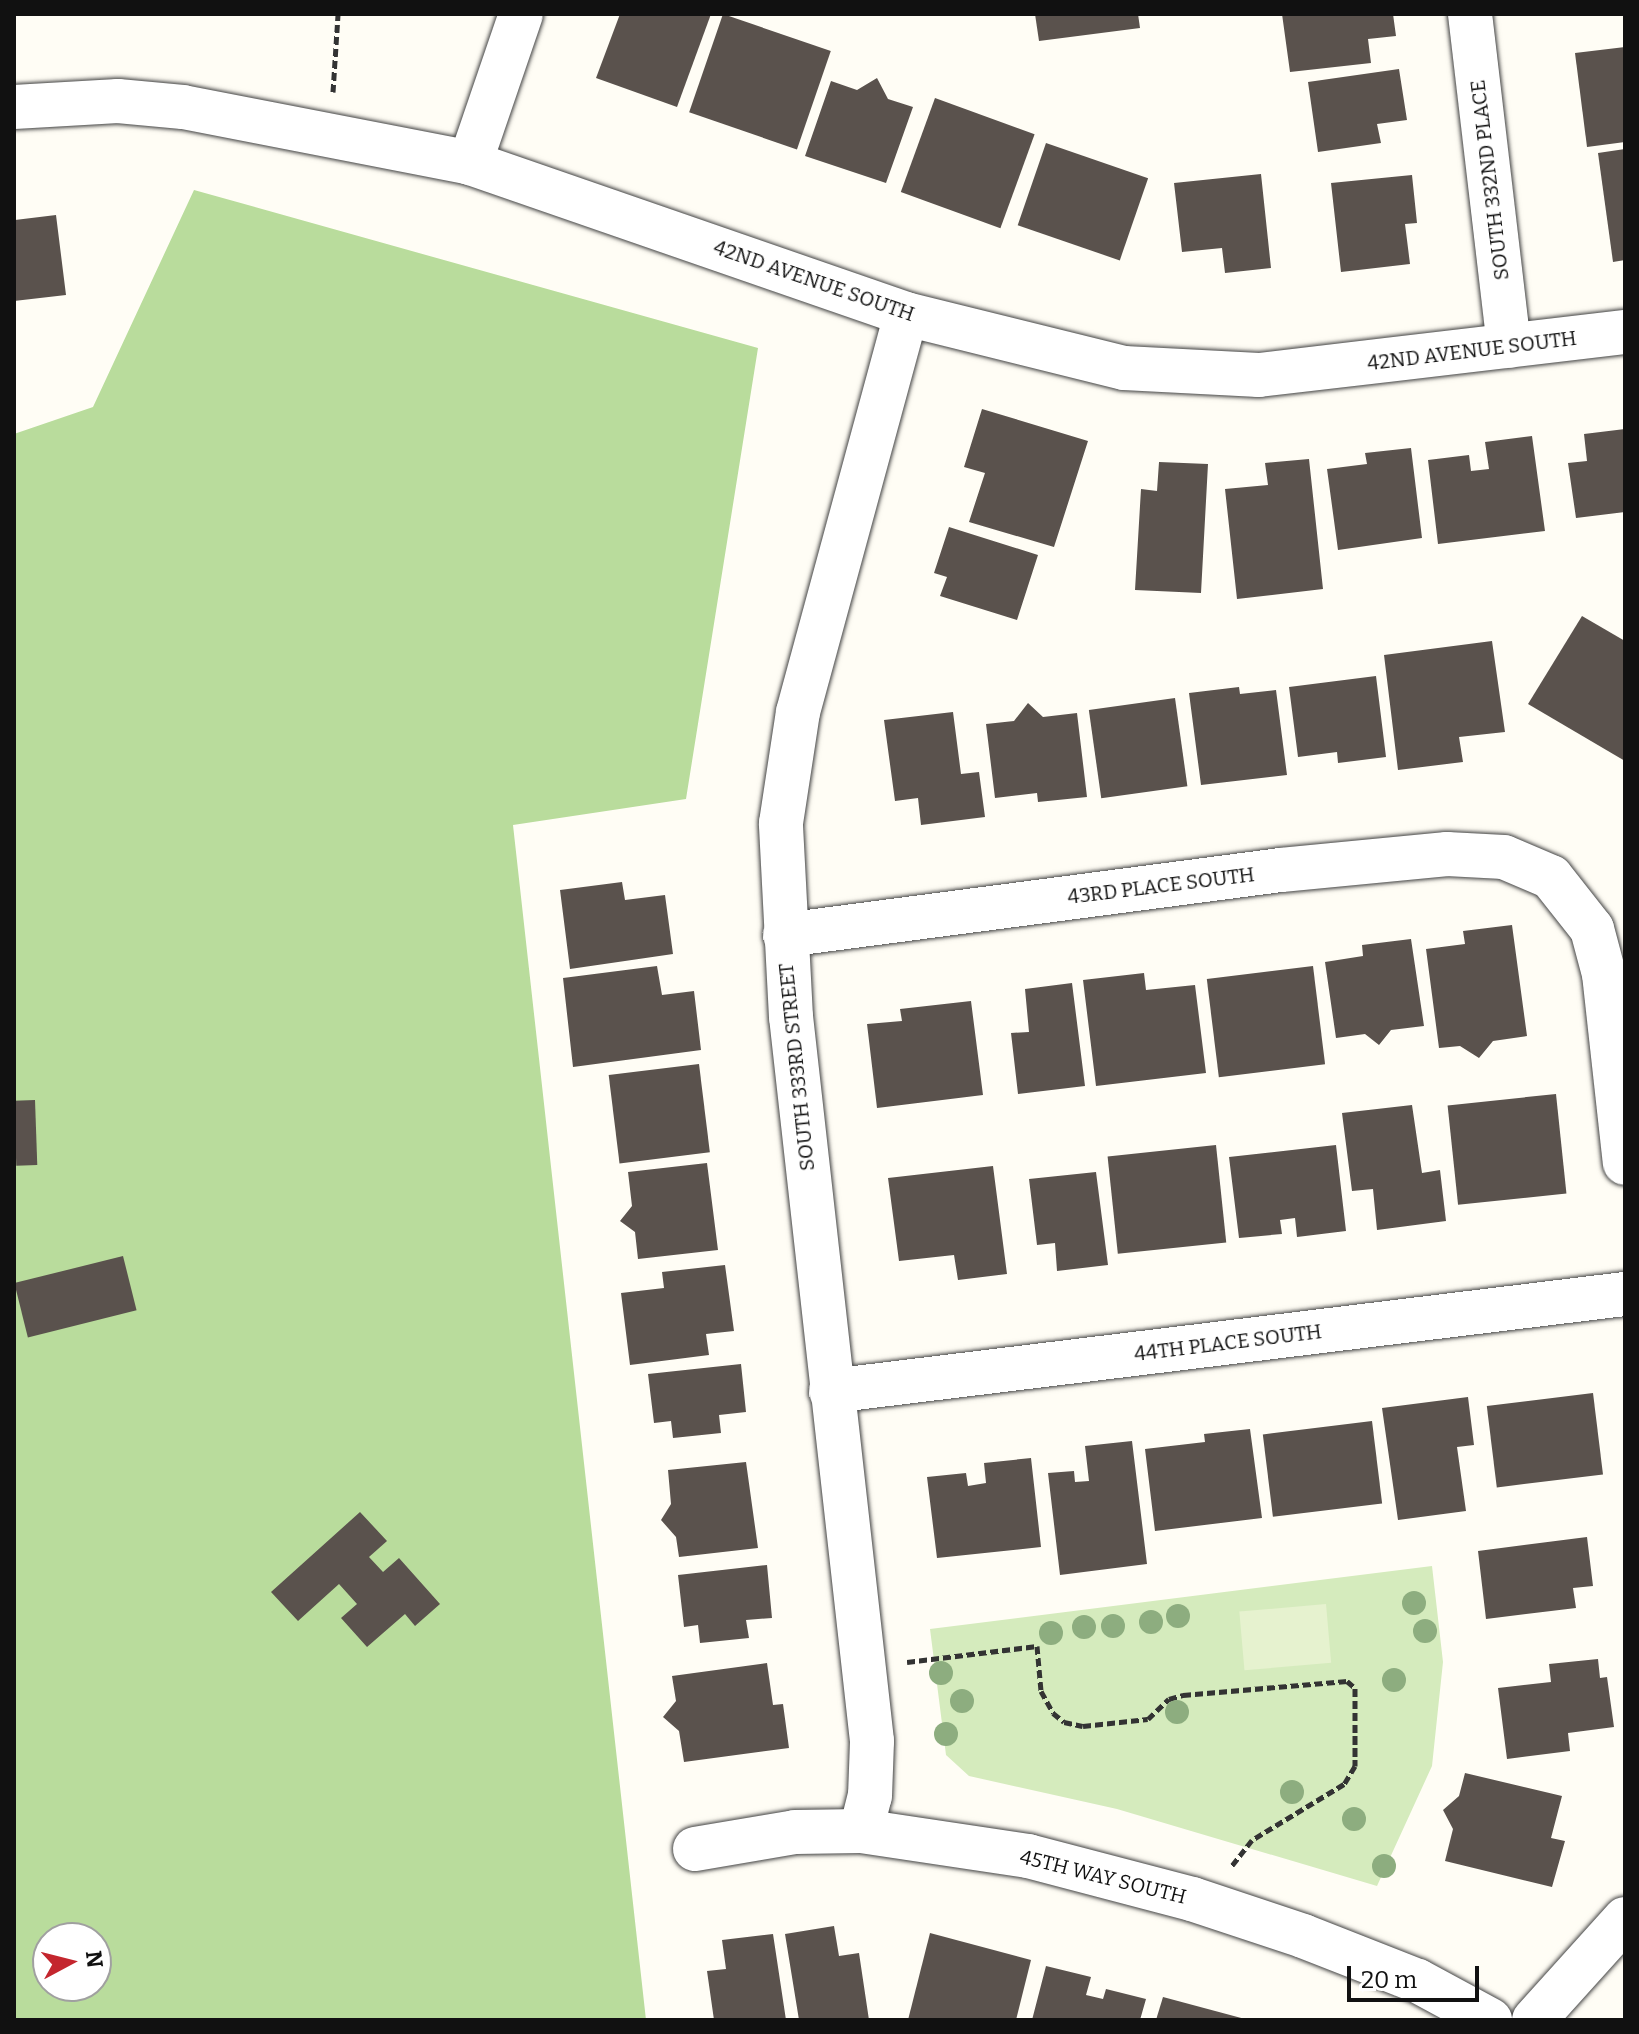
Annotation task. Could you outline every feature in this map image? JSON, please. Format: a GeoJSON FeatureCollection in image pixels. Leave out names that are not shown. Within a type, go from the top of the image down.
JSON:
{"type":"FeatureCollection","features":[{"type":"Feature","properties":{"kind":"street"},"geometry":{"type":"LineString","coordinates":[[470,163],[521,14]]}},
{"type":"Feature","properties":{"kind":"street","name":"SOUTH 332ND PLACE"},"geometry":{"type":"LineString","coordinates":[[1470,14],[1509,346]]}},
{"type":"Feature","properties":{"kind":"street","name":"42ND AVENUE SOUTH"},"geometry":{"type":"LineString","coordinates":[[14,107],[118,101],[326,133],[470,163],[906,314],[1054,354],[1124,368],[1213,376],[1385,363],[1625,332]]}},
{"type":"Feature","properties":{"kind":"street","name":"SOUTH 333RD STREET"},"geometry":{"type":"LineString","coordinates":[[861,1831],[872,1771],[785,935],[781,823],[790,750],[906,314]]}},
{"type":"Feature","properties":{"kind":"street","name":"43RD PLACE SOUTH"},"geometry":{"type":"LineString","coordinates":[[785,935],[1410,856],[1486,855],[1537,869],[1574,899],[1599,949],[1625,1163]]}},
{"type":"Feature","properties":{"kind":"street","name":"44TH PLACE SOUTH"},"geometry":{"type":"LineString","coordinates":[[831,1391],[1625,1294]]}},
{"type":"Feature","properties":{"kind":"street","name":"45TH WAY SOUTH"},"geometry":{"type":"LineString","coordinates":[[695,1849],[795,1832],[861,1831],[1028,1856],[1204,1903],[1362,1958],[1490,2020]]}},
{"type":"Feature","properties":{"kind":"street"},"geometry":{"type":"LineString","coordinates":[[1534,2020],[1625,1919]]}},
{"type":"Feature","properties":{"kind":"path"},"geometry":{"type":"LineString","coordinates":[[326,133],[339,60],[338,14]]}},
{"type":"Feature","properties":{"kind":"path"},"geometry":{"type":"LineString","coordinates":[[863,1667],[1037,1646],[1041,1691],[1053,1713],[1064,1722],[1083,1726],[1148,1719],[1169,1699],[1183,1695],[1347,1681],[1355,1688],[1355,1766],[1344,1784],[1252,1840],[1204,1903]]}},
{"type":"Feature","properties":{"kind":"green space"},"geometry":{"type":"Polygon","coordinates":[[[194,190],[758,348],[686,799],[513,825],[646,2020],[14,2020],[14,434],[93,407],[194,190]]]}},
{"type":"Feature","properties":{"kind":"green space"},"geometry":{"type":"Polygon","coordinates":[[[1432,1566],[1443,1662],[1432,1766],[1377,1886],[1117,1809],[969,1776],[946,1755],[930,1629],[1432,1566]]]}},
{"type":"Feature","properties":{"kind":"green space"},"geometry":{"type":"Polygon","coordinates":[[[1326,1604],[1331,1663],[1244,1670],[1239,1612],[1326,1604]]]}},
{"type":"Feature","properties":{"kind":"building"},"geometry":{"type":"Polygon","coordinates":[[[620,14],[711,14],[677,107],[596,78],[620,14]]]}},
{"type":"Feature","properties":{"kind":"building"},"geometry":{"type":"Polygon","coordinates":[[[723,14],[831,51],[797,149],[689,112],[723,14]]]}},
{"type":"Feature","properties":{"kind":"building"},"geometry":{"type":"Polygon","coordinates":[[[1035,14],[1138,14],[1140,28],[1039,41],[1035,14]]]}},
{"type":"Feature","properties":{"kind":"building"},"geometry":{"type":"Polygon","coordinates":[[[1282,14],[1393,14],[1396,36],[1368,39],[1371,63],[1290,72],[1282,14]]]}},
{"type":"Feature","properties":{"kind":"building"},"geometry":{"type":"Polygon","coordinates":[[[1625,47],[1625,142],[1587,147],[1575,53],[1625,47]]]}},
{"type":"Feature","properties":{"kind":"building"},"geometry":{"type":"Polygon","coordinates":[[[1399,69],[1407,120],[1377,124],[1381,143],[1318,152],[1308,82],[1399,69]]]}},
{"type":"Feature","properties":{"kind":"building"},"geometry":{"type":"Polygon","coordinates":[[[877,78],[888,99],[913,107],[886,183],[805,156],[831,81],[857,90],[877,78]]]}},
{"type":"Feature","properties":{"kind":"building"},"geometry":{"type":"Polygon","coordinates":[[[935,98],[1035,134],[1000,228],[901,192],[935,98]]]}},
{"type":"Feature","properties":{"kind":"building"},"geometry":{"type":"Polygon","coordinates":[[[1046,143],[1148,178],[1120,260],[1018,225],[1046,143]]]}},
{"type":"Feature","properties":{"kind":"building"},"geometry":{"type":"Polygon","coordinates":[[[1625,149],[1625,260],[1613,262],[1598,153],[1625,149]]]}},
{"type":"Feature","properties":{"kind":"building"},"geometry":{"type":"Polygon","coordinates":[[[1261,174],[1271,268],[1225,273],[1222,248],[1182,252],[1174,183],[1261,174]]]}},
{"type":"Feature","properties":{"kind":"building"},"geometry":{"type":"Polygon","coordinates":[[[1412,175],[1417,223],[1405,224],[1410,264],[1341,272],[1331,183],[1412,175]]]}},
{"type":"Feature","properties":{"kind":"building"},"geometry":{"type":"Polygon","coordinates":[[[56,215],[66,295],[14,301],[15,220],[56,215]]]}},
{"type":"Feature","properties":{"kind":"building"},"geometry":{"type":"Polygon","coordinates":[[[982,409],[1088,441],[1054,547],[969,522],[985,473],[964,467],[982,409]]]}},
{"type":"Feature","properties":{"kind":"building"},"geometry":{"type":"Polygon","coordinates":[[[1625,429],[1625,512],[1576,518],[1568,463],[1587,461],[1584,434],[1625,429]]]}},
{"type":"Feature","properties":{"kind":"building"},"geometry":{"type":"Polygon","coordinates":[[[1532,436],[1545,531],[1438,544],[1428,460],[1469,455],[1471,471],[1489,469],[1485,442],[1532,436]]]}},
{"type":"Feature","properties":{"kind":"building"},"geometry":{"type":"Polygon","coordinates":[[[1411,448],[1422,538],[1338,550],[1327,469],[1367,464],[1365,453],[1411,448]]]}},
{"type":"Feature","properties":{"kind":"building"},"geometry":{"type":"Polygon","coordinates":[[[1309,459],[1323,589],[1237,599],[1225,489],[1268,485],[1265,463],[1309,459]]]}},
{"type":"Feature","properties":{"kind":"building"},"geometry":{"type":"Polygon","coordinates":[[[1159,462],[1208,464],[1201,593],[1135,590],[1141,489],[1157,491],[1159,462]]]}},
{"type":"Feature","properties":{"kind":"building"},"geometry":{"type":"Polygon","coordinates":[[[949,527],[1038,555],[1017,620],[940,596],[947,577],[934,573],[949,527]]]}},
{"type":"Feature","properties":{"kind":"building"},"geometry":{"type":"Polygon","coordinates":[[[1582,616],[1625,641],[1625,761],[1528,704],[1582,616]]]}},
{"type":"Feature","properties":{"kind":"building"},"geometry":{"type":"Polygon","coordinates":[[[1492,641],[1505,732],[1459,737],[1463,762],[1398,770],[1384,655],[1492,641]]]}},
{"type":"Feature","properties":{"kind":"building"},"geometry":{"type":"Polygon","coordinates":[[[1376,676],[1386,757],[1338,763],[1337,752],[1298,757],[1289,687],[1376,676]]]}},
{"type":"Feature","properties":{"kind":"building"},"geometry":{"type":"Polygon","coordinates":[[[1239,687],[1240,694],[1276,690],[1287,775],[1201,785],[1189,693],[1239,687]]]}},
{"type":"Feature","properties":{"kind":"building"},"geometry":{"type":"Polygon","coordinates":[[[1175,698],[1187,786],[1101,798],[1089,710],[1175,698]]]}},
{"type":"Feature","properties":{"kind":"building"},"geometry":{"type":"Polygon","coordinates":[[[1028,703],[1043,717],[1077,713],[1087,797],[1038,802],[1037,793],[995,798],[986,724],[1014,721],[1028,703]]]}},
{"type":"Feature","properties":{"kind":"building"},"geometry":{"type":"Polygon","coordinates":[[[953,712],[961,774],[979,772],[985,817],[921,825],[918,798],[895,801],[884,720],[953,712]]]}},
{"type":"Feature","properties":{"kind":"building"},"geometry":{"type":"Polygon","coordinates":[[[622,882],[625,900],[665,895],[673,954],[570,969],[560,890],[622,882]]]}},
{"type":"Feature","properties":{"kind":"building"},"geometry":{"type":"Polygon","coordinates":[[[1512,925],[1527,1036],[1493,1041],[1479,1058],[1460,1046],[1439,1048],[1426,949],[1465,944],[1463,931],[1512,925]]]}},
{"type":"Feature","properties":{"kind":"building"},"geometry":{"type":"Polygon","coordinates":[[[1411,939],[1424,1026],[1391,1030],[1379,1045],[1365,1034],[1336,1038],[1325,962],[1363,956],[1362,945],[1411,939]]]}},
{"type":"Feature","properties":{"kind":"building"},"geometry":{"type":"Polygon","coordinates":[[[657,966],[662,995],[694,991],[701,1050],[573,1067],[563,978],[657,966]]]}},
{"type":"Feature","properties":{"kind":"building"},"geometry":{"type":"Polygon","coordinates":[[[1313,966],[1325,1064],[1219,1077],[1207,979],[1313,966]]]}},
{"type":"Feature","properties":{"kind":"building"},"geometry":{"type":"Polygon","coordinates":[[[1144,973],[1146,990],[1195,985],[1206,1073],[1096,1086],[1083,980],[1144,973]]]}},
{"type":"Feature","properties":{"kind":"building"},"geometry":{"type":"Polygon","coordinates":[[[1072,983],[1085,1086],[1018,1094],[1011,1033],[1029,1032],[1025,989],[1072,983]]]}},
{"type":"Feature","properties":{"kind":"building"},"geometry":{"type":"Polygon","coordinates":[[[971,1001],[983,1095],[877,1108],[867,1024],[902,1021],[900,1009],[971,1001]]]}},
{"type":"Feature","properties":{"kind":"building"},"geometry":{"type":"Polygon","coordinates":[[[699,1064],[710,1152],[620,1163],[609,1075],[699,1064]]]}},
{"type":"Feature","properties":{"kind":"building"},"geometry":{"type":"Polygon","coordinates":[[[1556,1094],[1566,1193],[1458,1205],[1448,1105],[1556,1094]]]}},
{"type":"Feature","properties":{"kind":"building"},"geometry":{"type":"Polygon","coordinates":[[[35,1100],[37,1165],[16,1166],[14,1101],[35,1100]]]}},
{"type":"Feature","properties":{"kind":"building"},"geometry":{"type":"Polygon","coordinates":[[[1412,1105],[1422,1173],[1440,1170],[1446,1221],[1377,1230],[1373,1189],[1352,1191],[1342,1113],[1412,1105]]]}},
{"type":"Feature","properties":{"kind":"building"},"geometry":{"type":"Polygon","coordinates":[[[1216,1145],[1226,1242],[1118,1254],[1108,1156],[1216,1145]]]}},
{"type":"Feature","properties":{"kind":"building"},"geometry":{"type":"Polygon","coordinates":[[[1336,1145],[1346,1231],[1297,1237],[1295,1218],[1280,1220],[1282,1234],[1239,1238],[1229,1157],[1336,1145]]]}},
{"type":"Feature","properties":{"kind":"building"},"geometry":{"type":"Polygon","coordinates":[[[707,1163],[718,1250],[638,1259],[635,1232],[620,1221],[632,1206],[628,1172],[707,1163]]]}},
{"type":"Feature","properties":{"kind":"building"},"geometry":{"type":"Polygon","coordinates":[[[993,1166],[1007,1274],[958,1280],[954,1255],[899,1261],[888,1178],[993,1166]]]}},
{"type":"Feature","properties":{"kind":"building"},"geometry":{"type":"Polygon","coordinates":[[[1096,1172],[1108,1265],[1057,1271],[1055,1243],[1037,1245],[1029,1179],[1096,1172]]]}},
{"type":"Feature","properties":{"kind":"building"},"geometry":{"type":"Polygon","coordinates":[[[123,1256],[137,1310],[28,1337],[14,1283],[123,1256]]]}},
{"type":"Feature","properties":{"kind":"building"},"geometry":{"type":"Polygon","coordinates":[[[725,1265],[734,1331],[706,1334],[709,1355],[630,1365],[621,1293],[664,1288],[662,1272],[725,1265]]]}},
{"type":"Feature","properties":{"kind":"building"},"geometry":{"type":"Polygon","coordinates":[[[741,1364],[746,1412],[719,1415],[721,1433],[673,1438],[671,1421],[654,1423],[648,1374],[741,1364]]]}},
{"type":"Feature","properties":{"kind":"building"},"geometry":{"type":"Polygon","coordinates":[[[1593,1393],[1603,1474],[1497,1487],[1487,1406],[1593,1393]]]}},
{"type":"Feature","properties":{"kind":"building"},"geometry":{"type":"Polygon","coordinates":[[[1468,1397],[1474,1445],[1457,1447],[1466,1511],[1398,1520],[1382,1408],[1468,1397]]]}},
{"type":"Feature","properties":{"kind":"building"},"geometry":{"type":"Polygon","coordinates":[[[1372,1421],[1382,1503],[1273,1517],[1263,1434],[1372,1421]]]}},
{"type":"Feature","properties":{"kind":"building"},"geometry":{"type":"Polygon","coordinates":[[[1250,1429],[1262,1518],[1155,1531],[1145,1449],[1205,1442],[1204,1434],[1250,1429]]]}},
{"type":"Feature","properties":{"kind":"building"},"geometry":{"type":"Polygon","coordinates":[[[1132,1441],[1147,1564],[1060,1575],[1048,1473],[1074,1471],[1075,1482],[1089,1481],[1085,1446],[1132,1441]]]}},
{"type":"Feature","properties":{"kind":"building"},"geometry":{"type":"Polygon","coordinates":[[[1031,1458],[1041,1547],[937,1558],[927,1477],[966,1473],[968,1486],[986,1483],[984,1463],[1031,1458]]]}},
{"type":"Feature","properties":{"kind":"building"},"geometry":{"type":"Polygon","coordinates":[[[746,1462],[758,1548],[679,1557],[676,1537],[661,1520],[671,1504],[668,1470],[746,1462]]]}},
{"type":"Feature","properties":{"kind":"building"},"geometry":{"type":"Polygon","coordinates":[[[360,1512],[387,1541],[369,1557],[383,1572],[399,1558],[440,1604],[415,1626],[405,1614],[367,1647],[341,1618],[357,1604],[339,1584],[298,1621],[271,1592],[360,1512]]]}},
{"type":"Feature","properties":{"kind":"building"},"geometry":{"type":"Polygon","coordinates":[[[1587,1537],[1593,1586],[1573,1588],[1576,1608],[1486,1619],[1478,1551],[1587,1537]]]}},
{"type":"Feature","properties":{"kind":"building"},"geometry":{"type":"Polygon","coordinates":[[[767,1565],[772,1618],[746,1620],[749,1638],[700,1643],[698,1625],[684,1627],[678,1575],[767,1565]]]}},
{"type":"Feature","properties":{"kind":"building"},"geometry":{"type":"Polygon","coordinates":[[[1598,1659],[1600,1678],[1607,1677],[1614,1727],[1568,1733],[1570,1751],[1507,1759],[1498,1688],[1551,1682],[1549,1664],[1598,1659]]]}},
{"type":"Feature","properties":{"kind":"building"},"geometry":{"type":"Polygon","coordinates":[[[767,1663],[773,1705],[783,1704],[789,1748],[684,1762],[679,1731],[663,1717],[676,1701],[672,1676],[767,1663]]]}},
{"type":"Feature","properties":{"kind":"building"},"geometry":{"type":"Polygon","coordinates":[[[1465,1773],[1562,1796],[1551,1838],[1565,1841],[1552,1887],[1445,1861],[1453,1829],[1443,1810],[1459,1796],[1465,1773]]]}},
{"type":"Feature","properties":{"kind":"building"},"geometry":{"type":"Polygon","coordinates":[[[834,1926],[839,1956],[859,1953],[869,2020],[799,2020],[785,1934],[834,1926]]]}},
{"type":"Feature","properties":{"kind":"building"},"geometry":{"type":"Polygon","coordinates":[[[930,1933],[1031,1960],[1016,2020],[908,2020],[930,1933]]]}},
{"type":"Feature","properties":{"kind":"building"},"geometry":{"type":"Polygon","coordinates":[[[773,1934],[786,2020],[714,2020],[707,1971],[726,1969],[722,1940],[773,1934]]]}},
{"type":"Feature","properties":{"kind":"building"},"geometry":{"type":"Polygon","coordinates":[[[1046,1966],[1091,1977],[1086,1995],[1103,1999],[1106,1989],[1146,1999],[1140,2020],[1032,2020],[1046,1966]]]}},
{"type":"Feature","properties":{"kind":"building"},"geometry":{"type":"Polygon","coordinates":[[[1163,1997],[1245,2019],[1245,2020],[1156,2020],[1163,1997]]]}}]}
